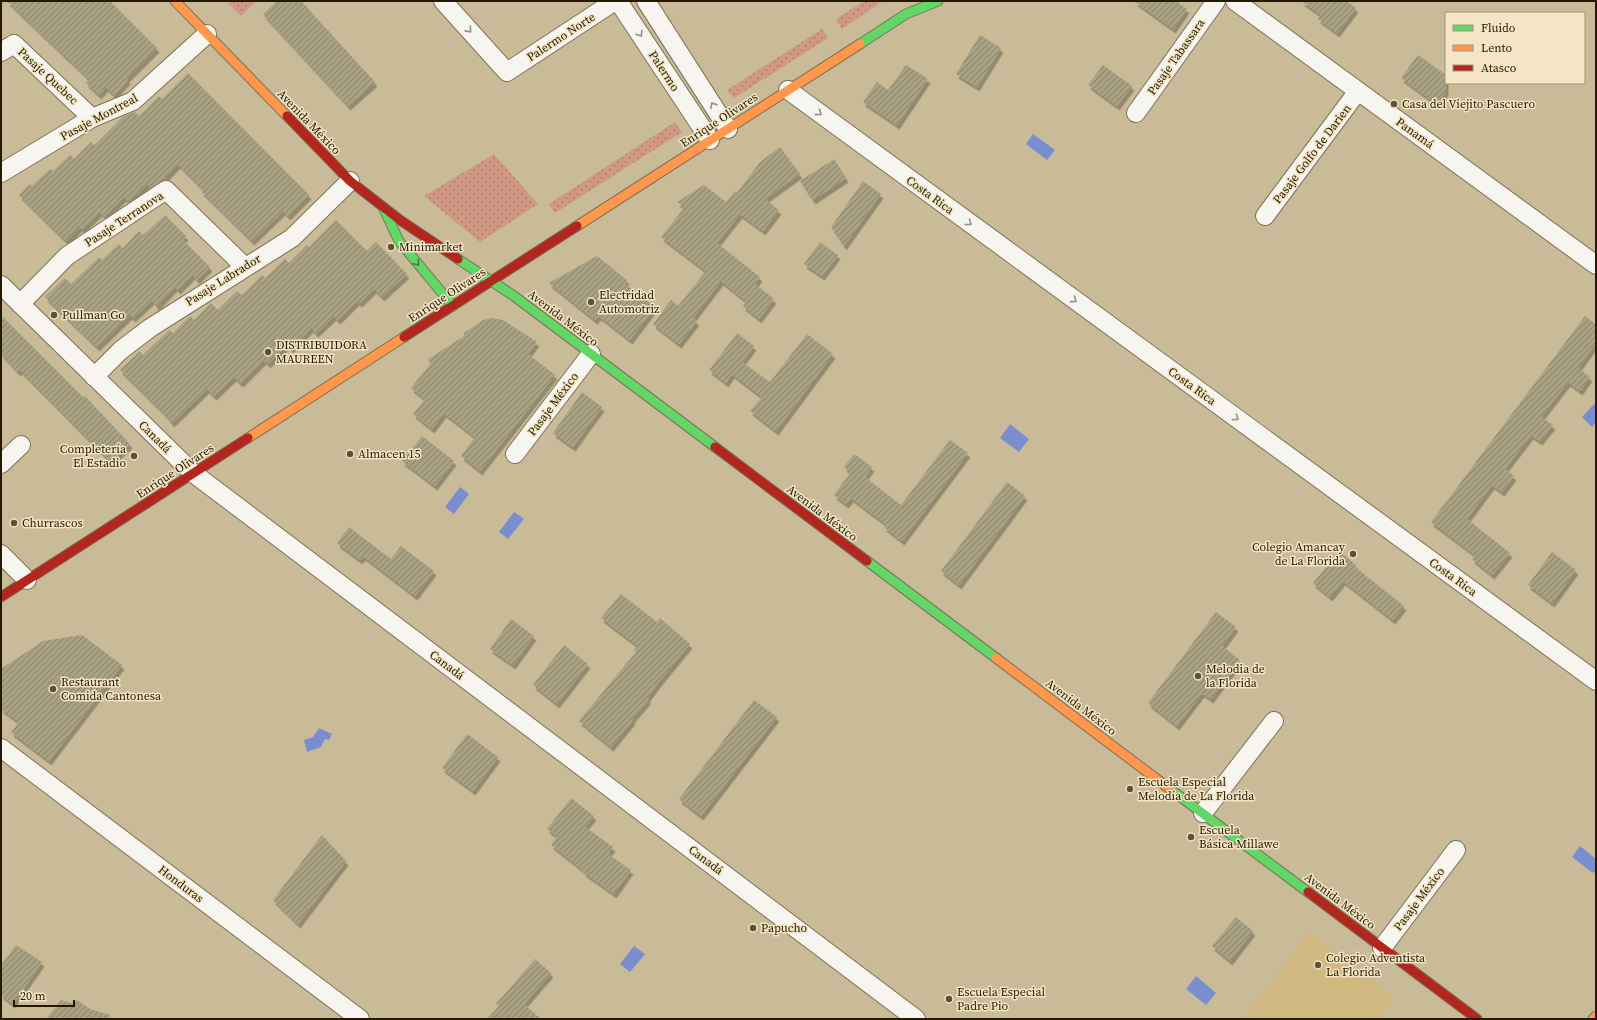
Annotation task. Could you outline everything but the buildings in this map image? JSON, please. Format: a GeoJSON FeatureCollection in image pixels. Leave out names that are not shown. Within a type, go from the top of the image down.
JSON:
{"type":"FeatureCollection","features":[{"type":"Feature","properties":{"kind":"street","name":"Avenida México"},"geometry":{"type":"LineString","coordinates":[[175,1],[350,181],[382,207],[492,280],[1477,1019]]}},
{"type":"Feature","properties":{"kind":"street","name":"Palermo Norte"},"geometry":{"type":"LineString","coordinates":[[443,1],[507,72],[615,1]]}},
{"type":"Feature","properties":{"kind":"street","name":"Palermo"},"geometry":{"type":"LineString","coordinates":[[618,1],[710,140]]}},
{"type":"Feature","properties":{"kind":"street","name":"Palermo"},"geometry":{"type":"LineString","coordinates":[[646,1],[728,129]]}},
{"type":"Feature","properties":{"kind":"street","name":"Enrique Olivares"},"geometry":{"type":"LineString","coordinates":[[906,14],[914,1]]}},
{"type":"Feature","properties":{"kind":"street","name":"Enrique Olivares"},"geometry":{"type":"LineString","coordinates":[[1,597],[906,14],[938,1]]}},
{"type":"Feature","properties":{"kind":"street","name":"Pasaje Tabassara"},"geometry":{"type":"LineString","coordinates":[[1136,113],[1216,1]]}},
{"type":"Feature","properties":{"kind":"street","name":"Panamá"},"geometry":{"type":"LineString","coordinates":[[1235,1],[1596,265]]}},
{"type":"Feature","properties":{"kind":"street","name":"Pasaje Montreal"},"geometry":{"type":"LineString","coordinates":[[1,173],[92,118],[133,101],[207,34]]}},
{"type":"Feature","properties":{"kind":"street","name":"Pasaje Quebec"},"geometry":{"type":"LineString","coordinates":[[1,52],[14,44],[92,118]]}},
{"type":"Feature","properties":{"kind":"street","name":"Costa Rica"},"geometry":{"type":"LineString","coordinates":[[788,90],[1596,681]]}},
{"type":"Feature","properties":{"kind":"street","name":"Pasaje Golfo de Darien"},"geometry":{"type":"LineString","coordinates":[[1264,216],[1358,91]]}},
{"type":"Feature","properties":{"kind":"street","name":"Pasaje Labrador"},"geometry":{"type":"LineString","coordinates":[[94,377],[121,350],[150,328],[244,266],[292,238],[350,181]]}},
{"type":"Feature","properties":{"kind":"street","name":"Pasaje Terranova"},"geometry":{"type":"LineString","coordinates":[[20,304],[67,256],[166,190],[244,266]]}},
{"type":"Feature","properties":{"kind":"street"},"geometry":{"type":"LineString","coordinates":[[382,207],[399,241],[453,306]]}},
{"type":"Feature","properties":{"kind":"street","name":"Canadá"},"geometry":{"type":"LineString","coordinates":[[1,285],[193,474],[916,1019]]}},
{"type":"Feature","properties":{"kind":"street","name":"Pasaje México"},"geometry":{"type":"LineString","coordinates":[[515,454],[591,354]]}},
{"type":"Feature","properties":{"kind":"street"},"geometry":{"type":"LineString","coordinates":[[1,464],[21,445]]}},
{"type":"Feature","properties":{"kind":"street"},"geometry":{"type":"LineString","coordinates":[[1,554],[27,580]]}},
{"type":"Feature","properties":{"kind":"street"},"geometry":{"type":"LineString","coordinates":[[1203,813],[1274,721]]}},
{"type":"Feature","properties":{"kind":"street","name":"Honduras"},"geometry":{"type":"LineString","coordinates":[[1,748],[360,1019]]}},
{"type":"Feature","properties":{"kind":"street","name":"Pasaje México"},"geometry":{"type":"LineString","coordinates":[[1382,948],[1456,850]]}},
{"type":"Feature","properties":{"kind":"street"},"geometry":{"type":"LineString","coordinates":[[1593,1019],[1596,1016]]}},
{"type":"Feature","properties":{"kind":"shaded area"},"geometry":{"type":"Polygon","coordinates":[[[226,1],[256,1],[241,16],[226,1]]]}},
{"type":"Feature","properties":{"kind":"shaded area"},"geometry":{"type":"Polygon","coordinates":[[[864,1],[883,1],[842,29],[836,19],[864,1]]]}},
{"type":"Feature","properties":{"kind":"shaded area"},"geometry":{"type":"Polygon","coordinates":[[[822,29],[828,38],[734,98],[727,90],[822,29]]]}},
{"type":"Feature","properties":{"kind":"shaded area"},"geometry":{"type":"Polygon","coordinates":[[[675,122],[682,132],[555,213],[549,204],[675,122]]]}},
{"type":"Feature","properties":{"kind":"shaded area"},"geometry":{"type":"Polygon","coordinates":[[[494,154],[538,204],[480,242],[424,196],[494,154]]]}},
{"type":"Feature","properties":{"kind":"shaded area","name":"Colegio Adventista La Florida"},"geometry":{"type":"Polygon","coordinates":[[[1309,932],[1395,998],[1378,1019],[1243,1019],[1309,932]]]}},
{"type":"Feature","properties":{"kind":"water"},"geometry":{"type":"Polygon","coordinates":[[[1033,134],[1055,150],[1047,160],[1026,144],[1033,134]]]}},
{"type":"Feature","properties":{"kind":"water"},"geometry":{"type":"Polygon","coordinates":[[[1596,402],[1596,422],[1592,427],[1582,417],[1596,402]]]}},
{"type":"Feature","properties":{"kind":"water"},"geometry":{"type":"Polygon","coordinates":[[[1010,424],[1029,439],[1019,452],[1000,438],[1010,424]]]}},
{"type":"Feature","properties":{"kind":"water"},"geometry":{"type":"Polygon","coordinates":[[[460,487],[469,494],[454,514],[445,507],[460,487]]]}},
{"type":"Feature","properties":{"kind":"water"},"geometry":{"type":"Polygon","coordinates":[[[514,512],[524,519],[508,539],[499,532],[514,512]]]}},
{"type":"Feature","properties":{"kind":"water"},"geometry":{"type":"Polygon","coordinates":[[[319,728],[332,734],[329,740],[325,739],[321,747],[307,752],[304,740],[313,737],[319,728]]]}},
{"type":"Feature","properties":{"kind":"water"},"geometry":{"type":"Polygon","coordinates":[[[1580,846],[1596,859],[1596,870],[1593,873],[1572,857],[1580,846]]]}},
{"type":"Feature","properties":{"kind":"water"},"geometry":{"type":"Polygon","coordinates":[[[634,946],[645,954],[630,972],[620,964],[634,946]]]}},
{"type":"Feature","properties":{"kind":"water"},"geometry":{"type":"Polygon","coordinates":[[[1196,976],[1216,993],[1206,1005],[1186,989],[1196,976]]]}},
{"type":"Feature","properties":{"kind":"traffic: fast"},"geometry":{"type":"LineString","coordinates":[[860,44],[906,14],[938,1]]}},
{"type":"Feature","properties":{"kind":"traffic: fast"},"geometry":{"type":"LineString","coordinates":[[384,209],[399,241],[453,306]]}},
{"type":"Feature","properties":{"kind":"traffic: fast"},"geometry":{"type":"LineString","coordinates":[[458,259],[514,296],[715,447]]}},
{"type":"Feature","properties":{"kind":"traffic: fast"},"geometry":{"type":"LineString","coordinates":[[867,561],[996,658]]}},
{"type":"Feature","properties":{"kind":"traffic: fast"},"geometry":{"type":"LineString","coordinates":[[1170,789],[1308,892]]}},
{"type":"Feature","properties":{"kind":"traffic: slow"},"geometry":{"type":"LineString","coordinates":[[175,1],[287,116]]}},
{"type":"Feature","properties":{"kind":"traffic: slow"},"geometry":{"type":"LineString","coordinates":[[577,226],[860,44]]}},
{"type":"Feature","properties":{"kind":"traffic: slow"},"geometry":{"type":"LineString","coordinates":[[248,438],[404,337]]}},
{"type":"Feature","properties":{"kind":"traffic: slow"},"geometry":{"type":"LineString","coordinates":[[996,658],[1170,789]]}},
{"type":"Feature","properties":{"kind":"traffic: slow"},"geometry":{"type":"LineString","coordinates":[[1593,1019],[1596,1016]]}},
{"type":"Feature","properties":{"kind":"traffic: jam"},"geometry":{"type":"LineString","coordinates":[[287,116],[350,181],[400,220],[458,259]]}},
{"type":"Feature","properties":{"kind":"traffic: jam"},"geometry":{"type":"LineString","coordinates":[[404,337],[577,226]]}},
{"type":"Feature","properties":{"kind":"traffic: jam"},"geometry":{"type":"LineString","coordinates":[[1,597],[248,438]]}},
{"type":"Feature","properties":{"kind":"traffic: jam"},"geometry":{"type":"LineString","coordinates":[[715,447],[867,561]]}},
{"type":"Feature","properties":{"kind":"traffic: jam"},"geometry":{"type":"LineString","coordinates":[[1308,892],[1477,1019]]}},
{"type":"Feature","properties":{"kind":"place","name":"Casa del Viejito Pascuero"},"geometry":{"type":"Point","coordinates":[1394,104]}},
{"type":"Feature","properties":{"kind":"place","name":"Minimarket"},"geometry":{"type":"Point","coordinates":[391,247]}},
{"type":"Feature","properties":{"kind":"place","name":"Electridad Automotriz"},"geometry":{"type":"Point","coordinates":[591,302]}},
{"type":"Feature","properties":{"kind":"place","name":"Pullman Go"},"geometry":{"type":"Point","coordinates":[54,315]}},
{"type":"Feature","properties":{"kind":"place","name":"DISTRIBUIDORA MAUREEN"},"geometry":{"type":"Point","coordinates":[268,352]}},
{"type":"Feature","properties":{"kind":"place","name":"Almacen 15"},"geometry":{"type":"Point","coordinates":[350,454]}},
{"type":"Feature","properties":{"kind":"place","name":"Completería El Estadio"},"geometry":{"type":"Point","coordinates":[134,456]}},
{"type":"Feature","properties":{"kind":"place","name":"Churrascos"},"geometry":{"type":"Point","coordinates":[14,523]}},
{"type":"Feature","properties":{"kind":"place","name":"Colegio Amancay de La Florida"},"geometry":{"type":"Point","coordinates":[1353,554]}},
{"type":"Feature","properties":{"kind":"place","name":"Melodia de la Florida"},"geometry":{"type":"Point","coordinates":[1198,676]}},
{"type":"Feature","properties":{"kind":"place","name":"Restaurant Comida Cantonesa"},"geometry":{"type":"Point","coordinates":[53,689]}},
{"type":"Feature","properties":{"kind":"place","name":"Escuela Especial Melodía de La Florida"},"geometry":{"type":"Point","coordinates":[1130,789]}},
{"type":"Feature","properties":{"kind":"place","name":"Escuela Básica Millawe"},"geometry":{"type":"Point","coordinates":[1191,837]}},
{"type":"Feature","properties":{"kind":"place","name":"Papucho"},"geometry":{"type":"Point","coordinates":[753,928]}},
{"type":"Feature","properties":{"kind":"place","name":"Colegio Adventista La Florida"},"geometry":{"type":"Point","coordinates":[1318,965]}},
{"type":"Feature","properties":{"kind":"place","name":"Escuela Especial Padre Pio"},"geometry":{"type":"Point","coordinates":[949,999]}}]}
